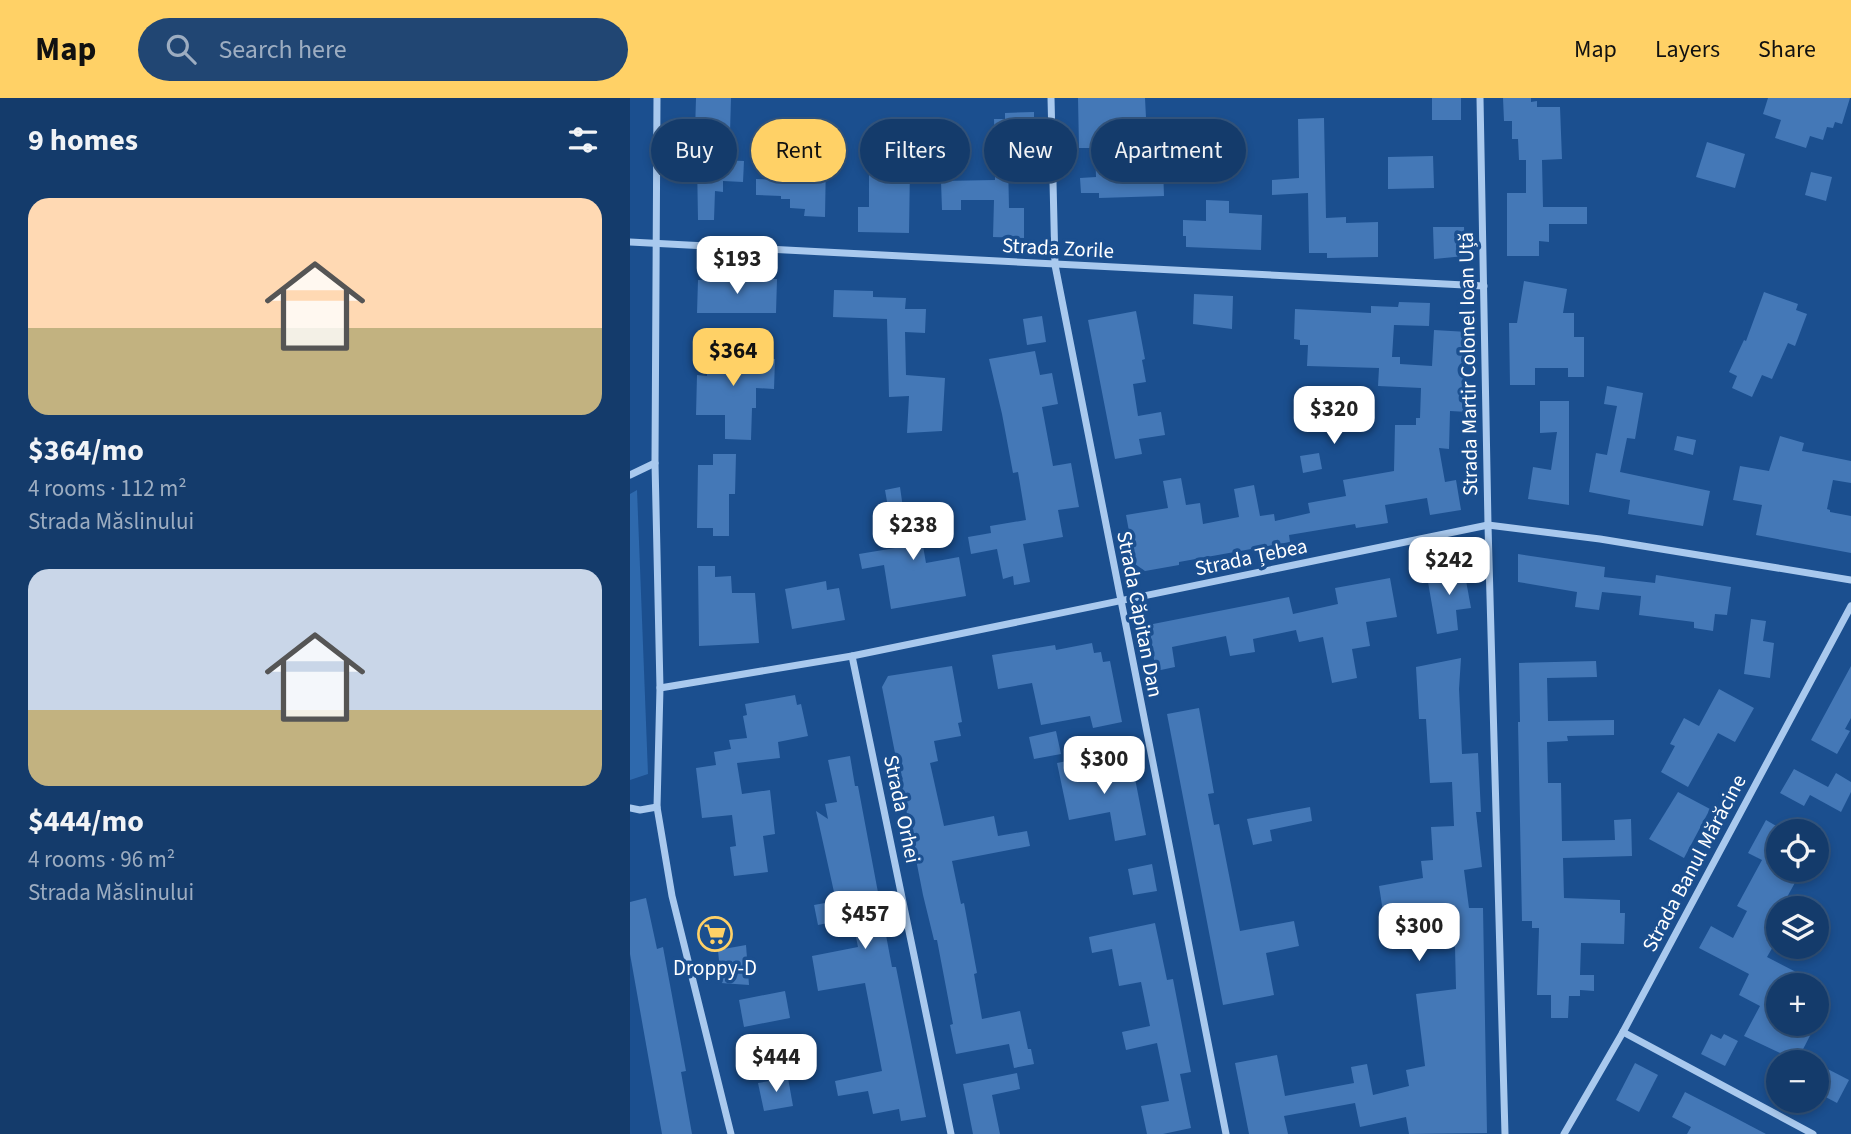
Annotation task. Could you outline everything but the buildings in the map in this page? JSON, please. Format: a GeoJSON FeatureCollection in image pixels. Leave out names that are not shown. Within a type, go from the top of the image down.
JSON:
{"type":"FeatureCollection","features":[{"type":"Feature","properties":{"kind":"street"},"geometry":{"type":"LineString","coordinates":[[657,98],[655,463],[660,688],[657,807],[672,896],[731,1134]]}},
{"type":"Feature","properties":{"kind":"street","name":"Strada Căpitan Dan"},"geometry":{"type":"LineString","coordinates":[[1051,98],[1055,265],[1119,602],[1226,1134]]}},
{"type":"Feature","properties":{"kind":"street","name":"Strada Martir Colonel Ioan Uță"},"geometry":{"type":"LineString","coordinates":[[1480,98],[1488,525],[1505,1134]]}},
{"type":"Feature","properties":{"kind":"street","name":"Strada Zorile"},"geometry":{"type":"LineString","coordinates":[[630,242],[1484,286]]}},
{"type":"Feature","properties":{"kind":"street"},"geometry":{"type":"LineString","coordinates":[[630,475],[655,463]]}},
{"type":"Feature","properties":{"kind":"street","name":"Strada Țebea"},"geometry":{"type":"LineString","coordinates":[[660,688],[852,656],[1488,525],[1601,539],[1851,580]]}},
{"type":"Feature","properties":{"kind":"street","name":"Strada Banul Mărăcine"},"geometry":{"type":"LineString","coordinates":[[1564,1134],[1623,1032],[1851,606]]}},
{"type":"Feature","properties":{"kind":"street","name":"Strada Orhei"},"geometry":{"type":"LineString","coordinates":[[852,656],[951,1134]]}},
{"type":"Feature","properties":{"kind":"street"},"geometry":{"type":"LineString","coordinates":[[630,808],[640,810],[657,807]]}},
{"type":"Feature","properties":{"kind":"street"},"geometry":{"type":"LineString","coordinates":[[1623,1032],[1813,1134]]}},
{"type":"Feature","properties":{"kind":"shaded area"},"geometry":{"type":"Polygon","coordinates":[[[637,490],[648,774],[630,780],[630,494],[637,490]]]}},
{"type":"Feature","properties":{"kind":"place","name":"Droppy-D"},"geometry":{"type":"Point","coordinates":[715,934]}}]}
